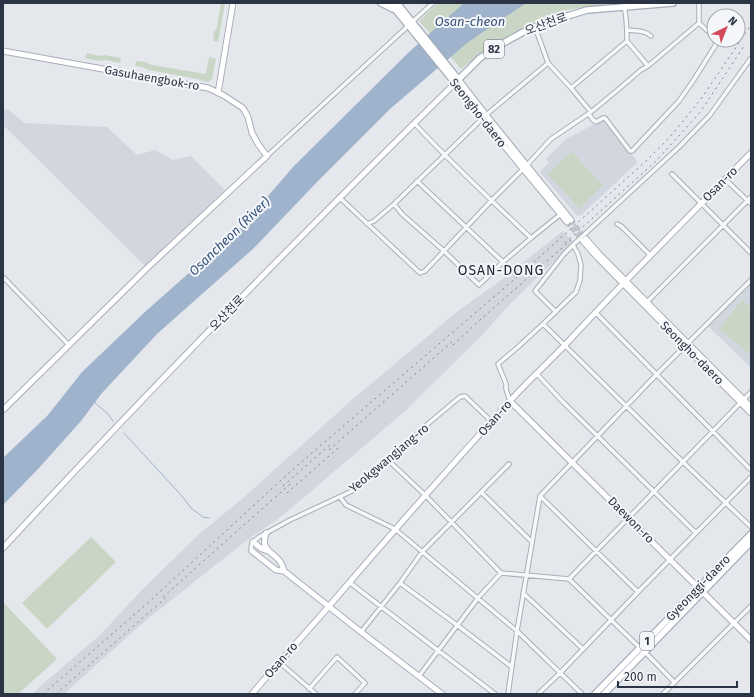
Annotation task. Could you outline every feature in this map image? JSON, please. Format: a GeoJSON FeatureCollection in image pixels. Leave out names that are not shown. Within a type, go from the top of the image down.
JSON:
{"type":"FeatureCollection","features":[{"type":"Feature","properties":{"kind":"main road"},"geometry":{"type":"LineString","coordinates":[[381,3],[397,6]]}},
{"type":"Feature","properties":{"kind":"main road","name":"Seongho-daero"},"geometry":{"type":"LineString","coordinates":[[390,3],[397,6],[455,79]]}},
{"type":"Feature","properties":{"kind":"main road","name":"오산천로"},"geometry":{"type":"LineString","coordinates":[[455,79],[480,58],[527,30],[535,27],[587,10],[673,3]]}},
{"type":"Feature","properties":{"kind":"main road","name":"Gyeonggi-daero"},"geometry":{"type":"LineString","coordinates":[[701,590],[751,534]]}},
{"type":"Feature","properties":{"kind":"main road","name":"Gyeonggi-daero"},"geometry":{"type":"LineString","coordinates":[[595,694],[642,650],[751,542]]}},
{"type":"Feature","properties":{"kind":"main road","name":"Gyeonggi-daero"},"geometry":{"type":"LineString","coordinates":[[604,694],[642,650]]}},
{"type":"Feature","properties":{"kind":"street"},"geometry":{"type":"LineString","coordinates":[[218,93],[233,3]]}},
{"type":"Feature","properties":{"kind":"street"},"geometry":{"type":"LineString","coordinates":[[3,410],[145,270],[267,156],[412,26],[434,3]]}},
{"type":"Feature","properties":{"kind":"street"},"geometry":{"type":"LineString","coordinates":[[699,3],[699,23],[706,29]]}},
{"type":"Feature","properties":{"kind":"street"},"geometry":{"type":"LineString","coordinates":[[624,6],[626,14],[627,41],[648,66]]}},
{"type":"Feature","properties":{"kind":"street"},"geometry":{"type":"LineString","coordinates":[[339,197],[420,273],[425,271],[550,139],[590,113],[699,23]]}},
{"type":"Feature","properties":{"kind":"street"},"geometry":{"type":"LineString","coordinates":[[535,27],[548,63],[571,88],[590,113],[593,120],[596,122],[605,118],[630,151],[632,151],[648,135],[679,101],[714,48]]}},
{"type":"Feature","properties":{"kind":"street"},"geometry":{"type":"LineString","coordinates":[[627,30],[642,31],[651,36]]}},
{"type":"Feature","properties":{"kind":"street"},"geometry":{"type":"LineString","coordinates":[[571,88],[627,41]]}},
{"type":"Feature","properties":{"kind":"street","name":"Gasuhaengbok-ro"},"geometry":{"type":"LineString","coordinates":[[3,51],[208,88],[224,95],[243,108],[248,117],[252,133],[267,156]]}},
{"type":"Feature","properties":{"kind":"street"},"geometry":{"type":"LineString","coordinates":[[556,312],[536,291],[564,254],[674,152],[710,115],[751,58]]}},
{"type":"Feature","properties":{"kind":"street"},"geometry":{"type":"LineString","coordinates":[[367,224],[374,221],[394,204],[484,117],[548,63]]}},
{"type":"Feature","properties":{"kind":"street","name":"Seongho-daero"},"geometry":{"type":"LineString","coordinates":[[455,79],[569,221],[561,214],[525,167]]}},
{"type":"Feature","properties":{"kind":"street","name":"오산천로"},"geometry":{"type":"LineString","coordinates":[[3,548],[94,450],[339,197],[414,123],[455,79]]}},
{"type":"Feature","properties":{"kind":"street"},"geometry":{"type":"LineString","coordinates":[[414,123],[444,155],[531,238]]}},
{"type":"Feature","properties":{"kind":"street","name":"Osan-ro"},"geometry":{"type":"LineString","coordinates":[[252,694],[395,529],[510,401],[650,255],[751,153]]}},
{"type":"Feature","properties":{"kind":"street"},"geometry":{"type":"LineString","coordinates":[[672,174],[751,253]]}},
{"type":"Feature","properties":{"kind":"street"},"geometry":{"type":"LineString","coordinates":[[725,179],[751,204]]}},
{"type":"Feature","properties":{"kind":"street"},"geometry":{"type":"LineString","coordinates":[[417,181],[503,262]]}},
{"type":"Feature","properties":{"kind":"street"},"geometry":{"type":"LineString","coordinates":[[647,302],[751,197]]}},
{"type":"Feature","properties":{"kind":"street"},"geometry":{"type":"LineString","coordinates":[[394,204],[402,214],[444,251],[479,285],[503,262],[561,214]]}},
{"type":"Feature","properties":{"kind":"street"},"geometry":{"type":"LineString","coordinates":[[617,224],[621,226],[650,255]]}},
{"type":"Feature","properties":{"kind":"street","name":"Seongho-daero"},"geometry":{"type":"LineString","coordinates":[[584,240],[599,254],[624,283],[742,401],[751,413]]}},
{"type":"Feature","properties":{"kind":"street"},"geometry":{"type":"LineString","coordinates":[[510,401],[506,384],[498,364],[576,292],[580,280],[581,265],[578,254],[573,245]]}},
{"type":"Feature","properties":{"kind":"street"},"geometry":{"type":"LineString","coordinates":[[3,277],[69,345]]}},
{"type":"Feature","properties":{"kind":"street"},"geometry":{"type":"LineString","coordinates":[[508,694],[523,593],[540,496],[657,374],[751,280]]}},
{"type":"Feature","properties":{"kind":"street","name":"Seongho-daero"},"geometry":{"type":"LineString","coordinates":[[624,283],[647,302],[687,345]]}},
{"type":"Feature","properties":{"kind":"street"},"geometry":{"type":"LineString","coordinates":[[595,312],[751,470]]}},
{"type":"Feature","properties":{"kind":"street"},"geometry":{"type":"LineString","coordinates":[[543,324],[751,527]]}},
{"type":"Feature","properties":{"kind":"street"},"geometry":{"type":"LineString","coordinates":[[536,374],[696,533]]}},
{"type":"Feature","properties":{"kind":"street"},"geometry":{"type":"LineString","coordinates":[[569,579],[751,392]]}},
{"type":"Feature","properties":{"kind":"street","name":"Yeokgwangjang-ro"},"geometry":{"type":"LineString","coordinates":[[254,542],[266,533],[352,491],[460,397],[465,396],[492,422]]}},
{"type":"Feature","properties":{"kind":"street","name":"Daewon-ro"},"geometry":{"type":"LineString","coordinates":[[510,401],[751,640]]}},
{"type":"Feature","properties":{"kind":"street","name":"Seongho-daero"},"geometry":{"type":"LineString","coordinates":[[742,401],[751,407]]}},
{"type":"Feature","properties":{"kind":"street"},"geometry":{"type":"LineString","coordinates":[[388,461],[425,495],[501,573],[569,579],[674,682]]}},
{"type":"Feature","properties":{"kind":"street"},"geometry":{"type":"LineString","coordinates":[[361,632],[400,584],[422,552],[509,464]]}},
{"type":"Feature","properties":{"kind":"street"},"geometry":{"type":"LineString","coordinates":[[538,694],[751,477]]}},
{"type":"Feature","properties":{"kind":"street"},"geometry":{"type":"LineString","coordinates":[[481,492],[532,542]]}},
{"type":"Feature","properties":{"kind":"street"},"geometry":{"type":"LineString","coordinates":[[540,496],[638,592]]}},
{"type":"Feature","properties":{"kind":"street"},"geometry":{"type":"LineString","coordinates":[[340,497],[346,505],[395,529],[517,631],[582,694]]}},
{"type":"Feature","properties":{"kind":"street"},"geometry":{"type":"LineString","coordinates":[[266,533],[264,544],[268,551]]}},
{"type":"Feature","properties":{"kind":"street"},"geometry":{"type":"LineString","coordinates":[[284,571],[280,560],[268,551],[262,549],[254,542],[251,548],[252,551],[276,570],[284,571],[442,694]]}},
{"type":"Feature","properties":{"kind":"street"},"geometry":{"type":"LineString","coordinates":[[418,676],[478,598],[501,573]]}},
{"type":"Feature","properties":{"kind":"street"},"geometry":{"type":"LineString","coordinates":[[349,582],[496,694]]}},
{"type":"Feature","properties":{"kind":"street"},"geometry":{"type":"LineString","coordinates":[[400,584],[457,625],[512,668]]}},
{"type":"Feature","properties":{"kind":"street"},"geometry":{"type":"LineString","coordinates":[[523,593],[583,649]]}},
{"type":"Feature","properties":{"kind":"street"},"geometry":{"type":"LineString","coordinates":[[663,694],[751,606]]}},
{"type":"Feature","properties":{"kind":"street"},"geometry":{"type":"LineString","coordinates":[[309,689],[337,657],[365,683],[355,694]]}},
{"type":"Feature","properties":{"kind":"street"},"geometry":{"type":"LineString","coordinates":[[279,662],[316,694]]}},
{"type":"Feature","properties":{"kind":"shaded area"},"geometry":{"type":"Polygon","coordinates":[[[7,109],[25,123],[107,127],[137,155],[155,150],[173,160],[191,156],[225,190],[146,267],[3,125],[3,111],[7,109]]]}},
{"type":"Feature","properties":{"kind":"shaded area"},"geometry":{"type":"Polygon","coordinates":[[[602,120],[635,158],[637,163],[581,215],[577,216],[540,172],[549,162],[546,159],[566,139],[602,120]]]}},
{"type":"Feature","properties":{"kind":"shaded area"},"geometry":{"type":"Polygon","coordinates":[[[563,231],[574,242],[512,302],[483,334],[405,411],[282,516],[242,544],[145,621],[64,694],[33,694],[98,637],[141,591],[198,535],[242,499],[354,398],[458,311],[496,284],[563,231]]]}},
{"type":"Feature","properties":{"kind":"shaded area"},"geometry":{"type":"Polygon","coordinates":[[[751,284],[751,368],[708,326],[751,284]]]}},
{"type":"Feature","properties":{"kind":"green space"},"geometry":{"type":"Polygon","coordinates":[[[221,3],[225,3],[218,42],[213,41],[214,32],[217,28],[221,3]]]}},
{"type":"Feature","properties":{"kind":"green space"},"geometry":{"type":"Polygon","coordinates":[[[438,3],[612,3],[566,10],[533,23],[495,43],[461,69],[419,21],[438,3]]]}},
{"type":"Feature","properties":{"kind":"green space"},"geometry":{"type":"Polygon","coordinates":[[[87,53],[99,56],[104,55],[121,58],[120,63],[85,58],[87,53]]]}},
{"type":"Feature","properties":{"kind":"green space"},"geometry":{"type":"Polygon","coordinates":[[[209,57],[216,59],[212,79],[208,82],[135,66],[136,61],[145,62],[152,65],[206,74],[209,57]]]}},
{"type":"Feature","properties":{"kind":"green space"},"geometry":{"type":"Polygon","coordinates":[[[572,152],[603,186],[579,208],[548,175],[567,155],[572,152]]]}},
{"type":"Feature","properties":{"kind":"green space"},"geometry":{"type":"Polygon","coordinates":[[[742,300],[751,307],[751,355],[719,329],[742,300]]]}},
{"type":"Feature","properties":{"kind":"green space"},"geometry":{"type":"Polygon","coordinates":[[[91,537],[116,562],[47,629],[22,603],[91,537]]]}},
{"type":"Feature","properties":{"kind":"green space"},"geometry":{"type":"Polygon","coordinates":[[[3,602],[57,659],[18,694],[3,694],[3,602]]]}},
{"type":"Feature","properties":{"kind":"water","name":"Osan-cheon"},"geometry":{"type":"Polygon","coordinates":[[[464,3],[526,3],[467,43],[390,109],[254,248],[157,334],[102,393],[81,421],[39,468],[3,505],[3,458],[48,415],[82,372],[146,311],[241,227],[294,166],[408,53],[464,3]]]}},
{"type":"Feature","properties":{"kind":"waterway"},"geometry":{"type":"LineString","coordinates":[[94,402],[108,414],[113,421]]}},
{"type":"Feature","properties":{"kind":"waterway"},"geometry":{"type":"LineString","coordinates":[[124,433],[181,495],[191,508],[203,517],[209,518]]}},
{"type":"Feature","properties":{"kind":"tunnel"},"geometry":{"type":"LineString","coordinates":[[571,220],[586,239]]}},
{"type":"Feature","properties":{"kind":"tunnel"},"geometry":{"type":"LineString","coordinates":[[567,222],[583,241]]}},
{"type":"Feature","properties":{"kind":"railway"},"geometry":{"type":"LineString","coordinates":[[43,694],[150,601],[291,471],[524,271],[646,161],[669,138],[701,99],[751,25]]}},
{"type":"Feature","properties":{"kind":"railway"},"geometry":{"type":"LineString","coordinates":[[565,243],[655,162],[678,137],[701,111],[743,48]]}},
{"type":"Feature","properties":{"kind":"railway"},"geometry":{"type":"LineString","coordinates":[[453,345],[571,240]]}},
{"type":"Feature","properties":{"kind":"railway"},"geometry":{"type":"LineString","coordinates":[[329,450],[455,339]]}},
{"type":"Feature","properties":{"kind":"railway"},"geometry":{"type":"LineString","coordinates":[[283,486],[331,444]]}},
{"type":"Feature","properties":{"kind":"railway"},"geometry":{"type":"LineString","coordinates":[[287,493],[338,448]]}},
{"type":"Feature","properties":{"kind":"railway"},"geometry":{"type":"LineString","coordinates":[[163,597],[290,484]]}},
{"type":"Feature","properties":{"kind":"railway"},"geometry":{"type":"LineString","coordinates":[[56,694],[169,595]]}},
{"type":"Feature","properties":{"kind":"district","name":"OSAN-DONG"},"geometry":{"type":"Point","coordinates":[501,270]}},
{"type":"Feature","properties":{"kind":"water label","name":"Osancheon (River)"},"geometry":{"type":"Point","coordinates":[229,236]}}]}
